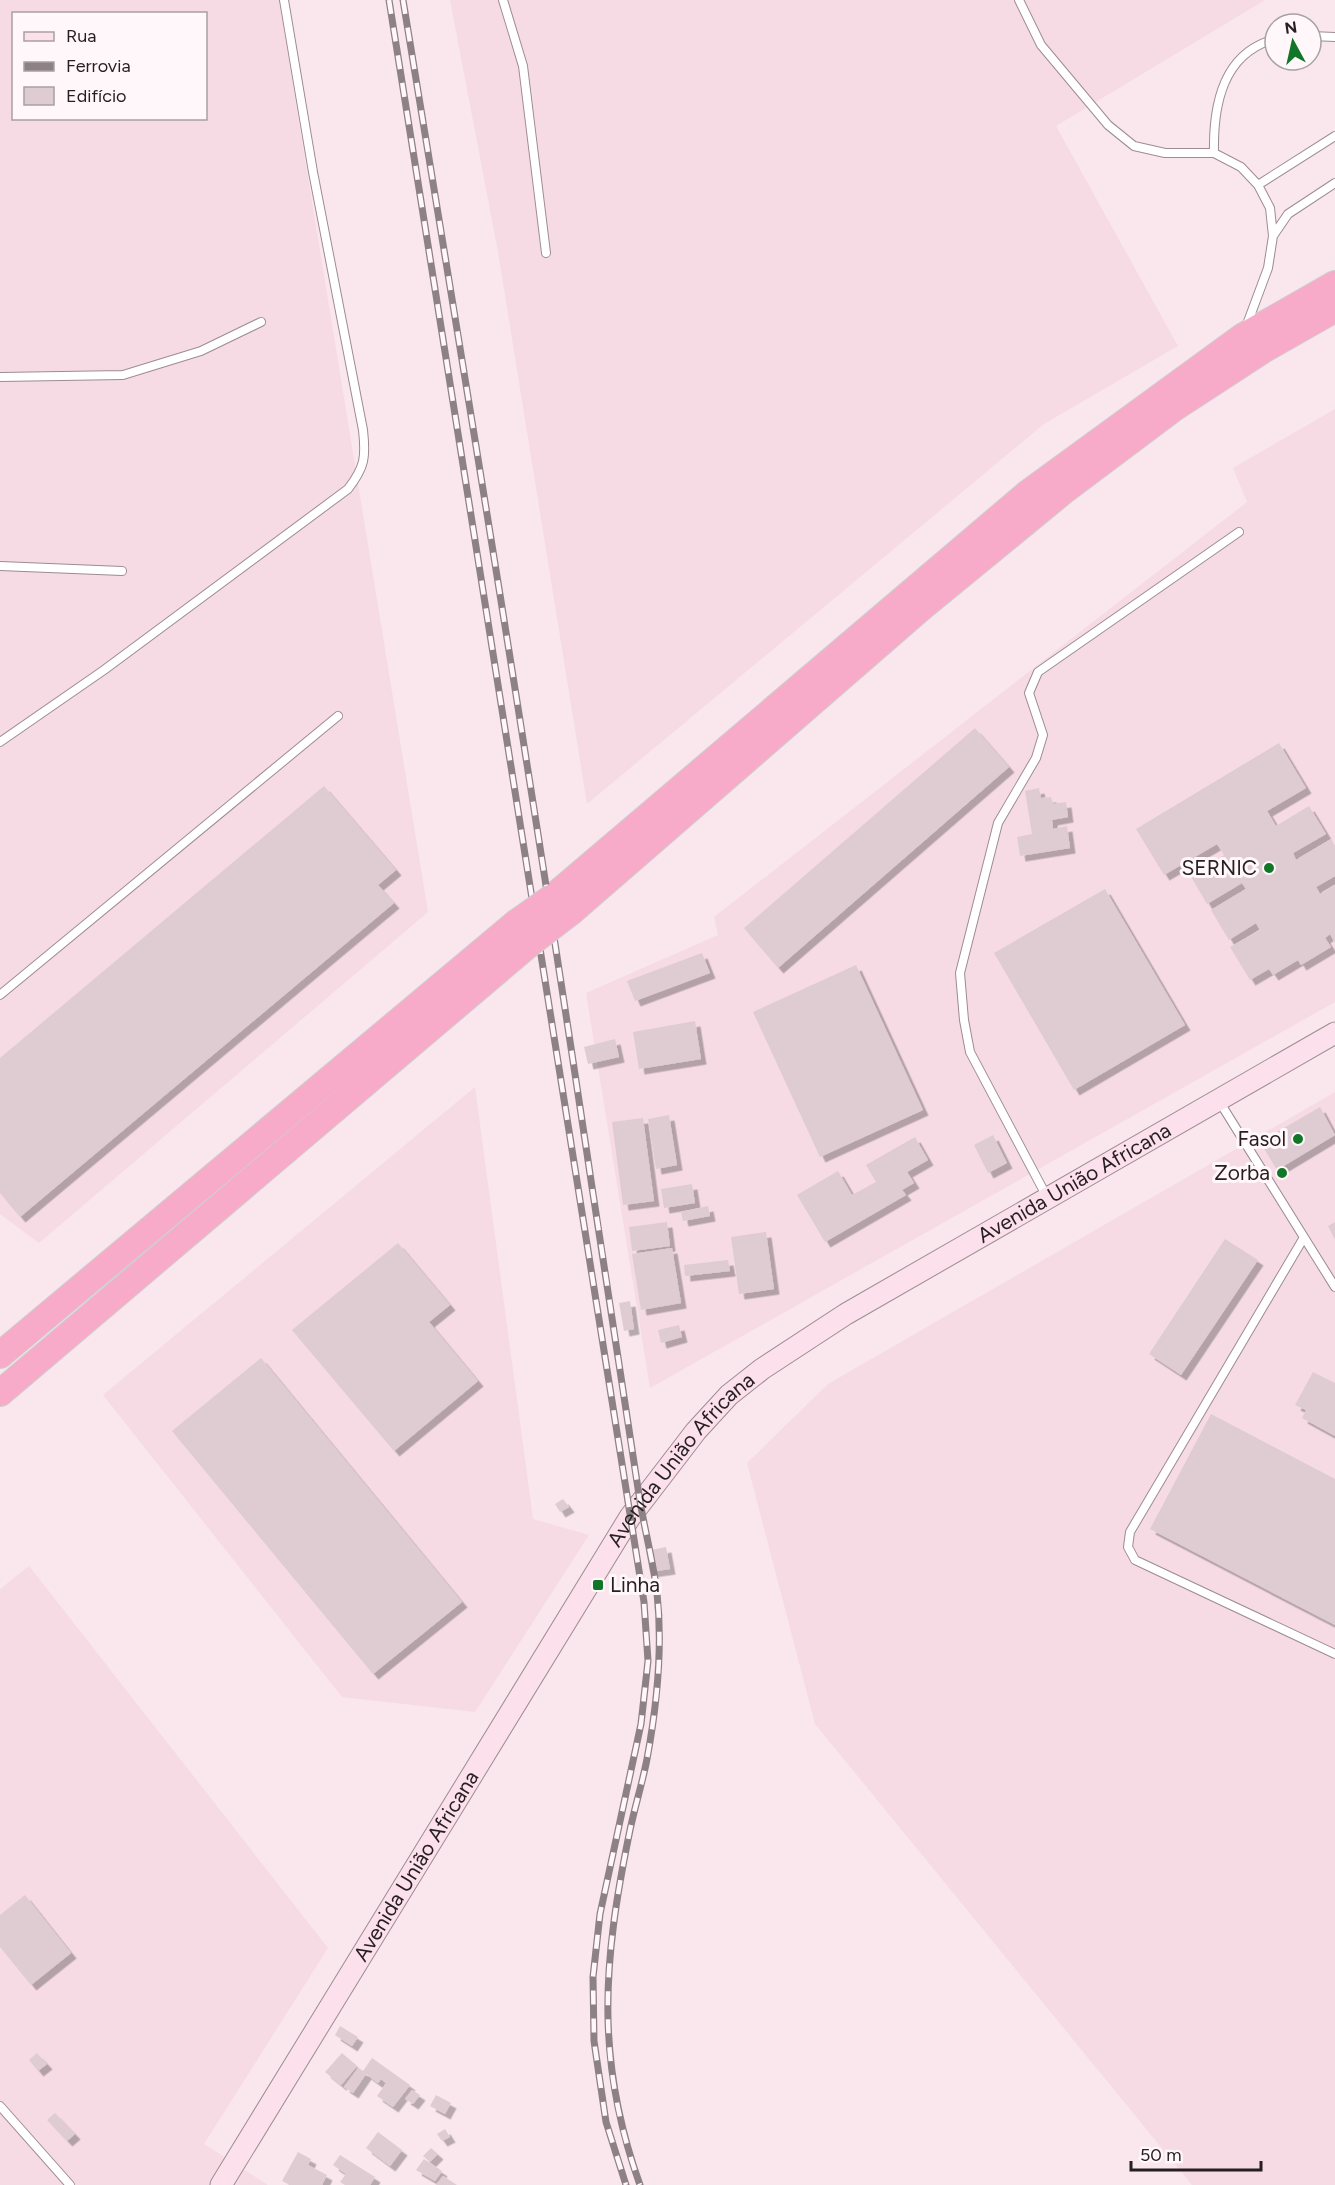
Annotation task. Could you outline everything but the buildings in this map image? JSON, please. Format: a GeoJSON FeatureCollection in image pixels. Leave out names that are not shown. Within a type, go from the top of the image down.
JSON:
{"type":"FeatureCollection","features":[{"type":"Feature","properties":{"kind":"highway"},"geometry":{"type":"LineString","coordinates":[[562,904],[1028,493],[1242,337],[1335,284]]}},
{"type":"Feature","properties":{"kind":"highway"},"geometry":{"type":"LineString","coordinates":[[0,1393],[522,934],[562,904],[1066,489],[1174,408],[1263,350],[1335,309]]}},
{"type":"Feature","properties":{"kind":"highway"},"geometry":{"type":"LineString","coordinates":[[0,1355],[482,951],[522,934]]}},
{"type":"Feature","properties":{"kind":"main road","name":"Avenida União Africana"},"geometry":{"type":"LineString","coordinates":[[221,2185],[630,1517],[696,1431],[729,1395],[846,1314],[1335,1033]]}},
{"type":"Feature","properties":{"kind":"lane"},"geometry":{"type":"LineString","coordinates":[[0,742],[104,670],[348,489],[361,472],[365,453],[363,430],[313,172],[284,0]]}},
{"type":"Feature","properties":{"kind":"lane"},"geometry":{"type":"LineString","coordinates":[[503,0],[524,66],[546,253]]}},
{"type":"Feature","properties":{"kind":"lane"},"geometry":{"type":"LineString","coordinates":[[1019,0],[1041,45],[1108,125],[1134,146],[1165,153],[1214,153],[1241,167],[1258,185],[1270,208],[1273,236],[1268,268],[1242,337]]}},
{"type":"Feature","properties":{"kind":"lane"},"geometry":{"type":"LineString","coordinates":[[1214,153],[1215,112],[1229,70],[1245,54],[1263,45]]}},
{"type":"Feature","properties":{"kind":"lane"},"geometry":{"type":"LineString","coordinates":[[1258,185],[1335,136]]}},
{"type":"Feature","properties":{"kind":"lane"},"geometry":{"type":"LineString","coordinates":[[1273,236],[1288,214],[1335,183]]}},
{"type":"Feature","properties":{"kind":"lane"},"geometry":{"type":"LineString","coordinates":[[0,377],[123,375],[201,351],[261,322]]}},
{"type":"Feature","properties":{"kind":"lane"},"geometry":{"type":"LineString","coordinates":[[1047,1197],[970,1052],[964,1020],[960,973],[998,823],[1036,758],[1043,735],[1029,693],[1038,672],[1239,531]]}},
{"type":"Feature","properties":{"kind":"lane"},"geometry":{"type":"LineString","coordinates":[[0,566],[122,571]]}},
{"type":"Feature","properties":{"kind":"lane"},"geometry":{"type":"LineString","coordinates":[[0,995],[338,716]]}},
{"type":"Feature","properties":{"kind":"lane"},"geometry":{"type":"LineString","coordinates":[[1218,1100],[1335,1287]]}},
{"type":"Feature","properties":{"kind":"lane"},"geometry":{"type":"LineString","coordinates":[[1303,1239],[1130,1532],[1128,1547],[1135,1560],[1335,1654]]}},
{"type":"Feature","properties":{"kind":"lane"},"geometry":{"type":"LineString","coordinates":[[0,2106],[70,2185]]}},
{"type":"Feature","properties":{"kind":"shaded area"},"geometry":{"type":"Polygon","coordinates":[[[0,0],[279,0],[428,912],[39,1243],[0,1214],[0,0]]]}},
{"type":"Feature","properties":{"kind":"shaded area"},"geometry":{"type":"Polygon","coordinates":[[[450,0],[1265,0],[1056,126],[1178,346],[1044,424],[587,804],[498,252],[450,0]]]}},
{"type":"Feature","properties":{"kind":"shaded area"},"geometry":{"type":"Polygon","coordinates":[[[1335,409],[1335,1002],[650,1388],[586,993],[718,935],[714,917],[1247,502],[1233,468],[1335,409]]]}},
{"type":"Feature","properties":{"kind":"shaded area"},"geometry":{"type":"Polygon","coordinates":[[[475,1087],[533,1519],[589,1535],[475,1712],[342,1697],[103,1395],[475,1087]]]}},
{"type":"Feature","properties":{"kind":"shaded area"},"geometry":{"type":"Polygon","coordinates":[[[1335,1092],[1335,2185],[1192,2185],[815,1724],[747,1463],[828,1384],[1335,1092]]]}},
{"type":"Feature","properties":{"kind":"shaded area"},"geometry":{"type":"Polygon","coordinates":[[[29,1566],[328,1948],[204,2144],[268,2185],[0,2185],[0,1589],[29,1566]]]}},
{"type":"Feature","properties":{"kind":"railway"},"geometry":{"type":"LineString","coordinates":[[389,0],[644,1602],[648,1661],[641,1724],[600,1914],[593,1977],[594,2041],[606,2122],[626,2185]]}},
{"type":"Feature","properties":{"kind":"railway"},"geometry":{"type":"LineString","coordinates":[[403,0],[570,1039],[639,1495],[657,1593],[659,1655],[654,1718],[620,1881],[609,1969],[610,2053],[616,2095],[640,2185]]}},
{"type":"Feature","properties":{"kind":"place","name":"SERNIC"},"geometry":{"type":"Point","coordinates":[1269,868]}},
{"type":"Feature","properties":{"kind":"place","name":"Fasol"},"geometry":{"type":"Point","coordinates":[1298,1139]}},
{"type":"Feature","properties":{"kind":"place","name":"Zorba"},"geometry":{"type":"Point","coordinates":[1282,1173]}},
{"type":"Feature","properties":{"kind":"place","name":"Linha"},"geometry":{"type":"Point","coordinates":[598,1585]}}]}
